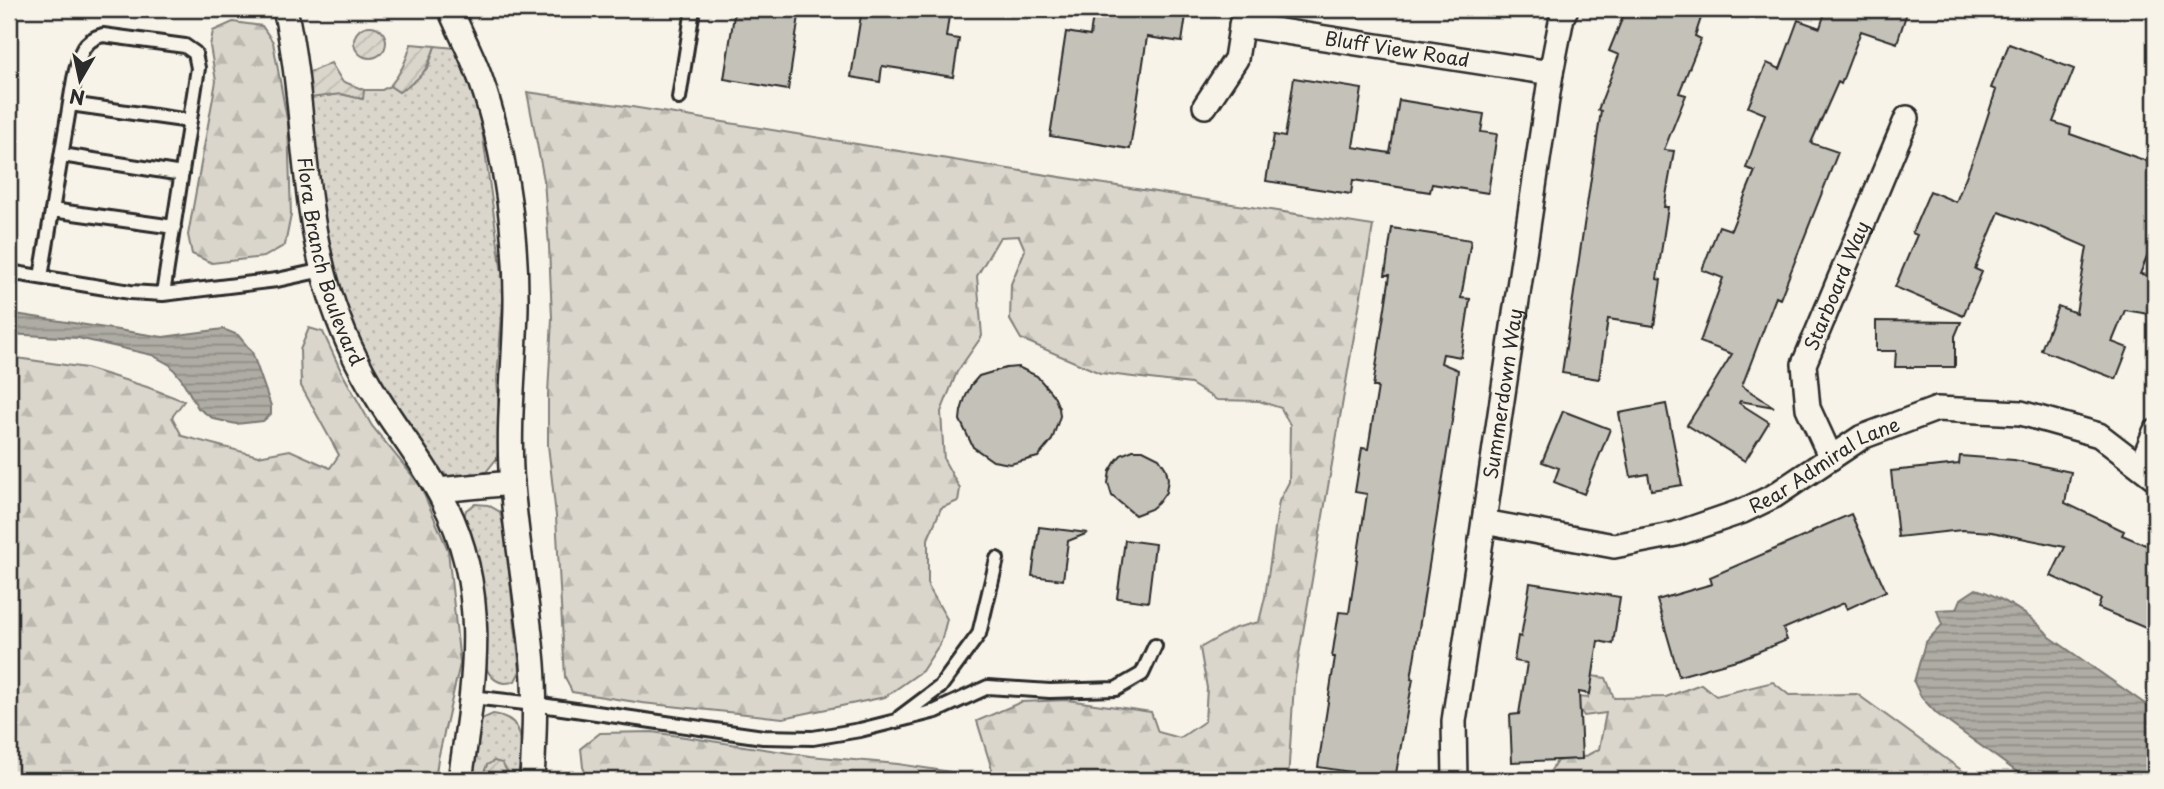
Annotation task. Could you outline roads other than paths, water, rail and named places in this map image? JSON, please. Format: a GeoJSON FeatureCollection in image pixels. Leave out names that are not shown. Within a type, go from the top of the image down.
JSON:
{"type":"FeatureCollection","features":[{"type":"Feature","properties":{"kind":"street","name":"Flora Branch Boulevard"},"geometry":{"type":"LineString","coordinates":[[285,9],[296,70],[307,191],[316,243],[329,292],[350,346],[376,395],[438,490],[460,540],[471,585],[476,629],[472,697],[460,780]]}},
{"type":"Feature","properties":{"kind":"street","name":"Summerdown Way"},"geometry":{"type":"LineString","coordinates":[[1455,780],[1454,721],[1551,73],[1566,9]]}},
{"type":"Feature","properties":{"kind":"street"},"geometry":{"type":"LineString","coordinates":[[446,10],[476,67],[493,124],[506,182],[513,239],[516,304],[511,424],[512,483],[533,663],[532,780]]}},
{"type":"Feature","properties":{"kind":"street","name":"Bluff View Road"},"geometry":{"type":"LineString","coordinates":[[1243,17],[1551,73]]}},
{"type":"Feature","properties":{"kind":"street"},"geometry":{"type":"LineString","coordinates":[[1205,106],[1236,59],[1243,17]]}},
{"type":"Feature","properties":{"kind":"street","name":"Starboard Way"},"geometry":{"type":"LineString","coordinates":[[1831,458],[1808,408],[1804,364],[1907,118]]}},
{"type":"Feature","properties":{"kind":"street","name":"Rear Admiral Lane"},"geometry":{"type":"LineString","coordinates":[[1484,522],[1614,546],[1676,534],[1743,511],[1774,496],[1862,437],[1937,409],[2021,413],[2099,435],[2148,472]]}},
{"type":"Feature","properties":{"kind":"street"},"geometry":{"type":"LineString","coordinates":[[2148,472],[2155,432]]}},
{"type":"Feature","properties":{"kind":"street"},"geometry":{"type":"LineString","coordinates":[[438,490],[512,483]]}},
{"type":"Feature","properties":{"kind":"lane"},"geometry":{"type":"LineString","coordinates":[[679,98],[693,9]]}},
{"type":"Feature","properties":{"kind":"lane"},"geometry":{"type":"LineString","coordinates":[[41,277],[81,51],[92,38],[103,35],[185,46],[195,53],[198,68],[163,294]]}},
{"type":"Feature","properties":{"kind":"lane"},"geometry":{"type":"LineString","coordinates":[[70,104],[190,121]]}},
{"type":"Feature","properties":{"kind":"lane"},"geometry":{"type":"LineString","coordinates":[[61,155],[182,174]]}},
{"type":"Feature","properties":{"kind":"lane"},"geometry":{"type":"LineString","coordinates":[[52,210],[174,228]]}},
{"type":"Feature","properties":{"kind":"lane"},"geometry":{"type":"LineString","coordinates":[[9,272],[130,292],[163,294],[323,270]]}},
{"type":"Feature","properties":{"kind":"lane"},"geometry":{"type":"LineString","coordinates":[[897,719],[940,687],[979,634],[998,559]]}},
{"type":"Feature","properties":{"kind":"lane"},"geometry":{"type":"LineString","coordinates":[[472,697],[763,737],[813,738],[860,730],[936,711],[988,687],[1049,691],[1116,689],[1142,674],[1155,646]]}}]}
